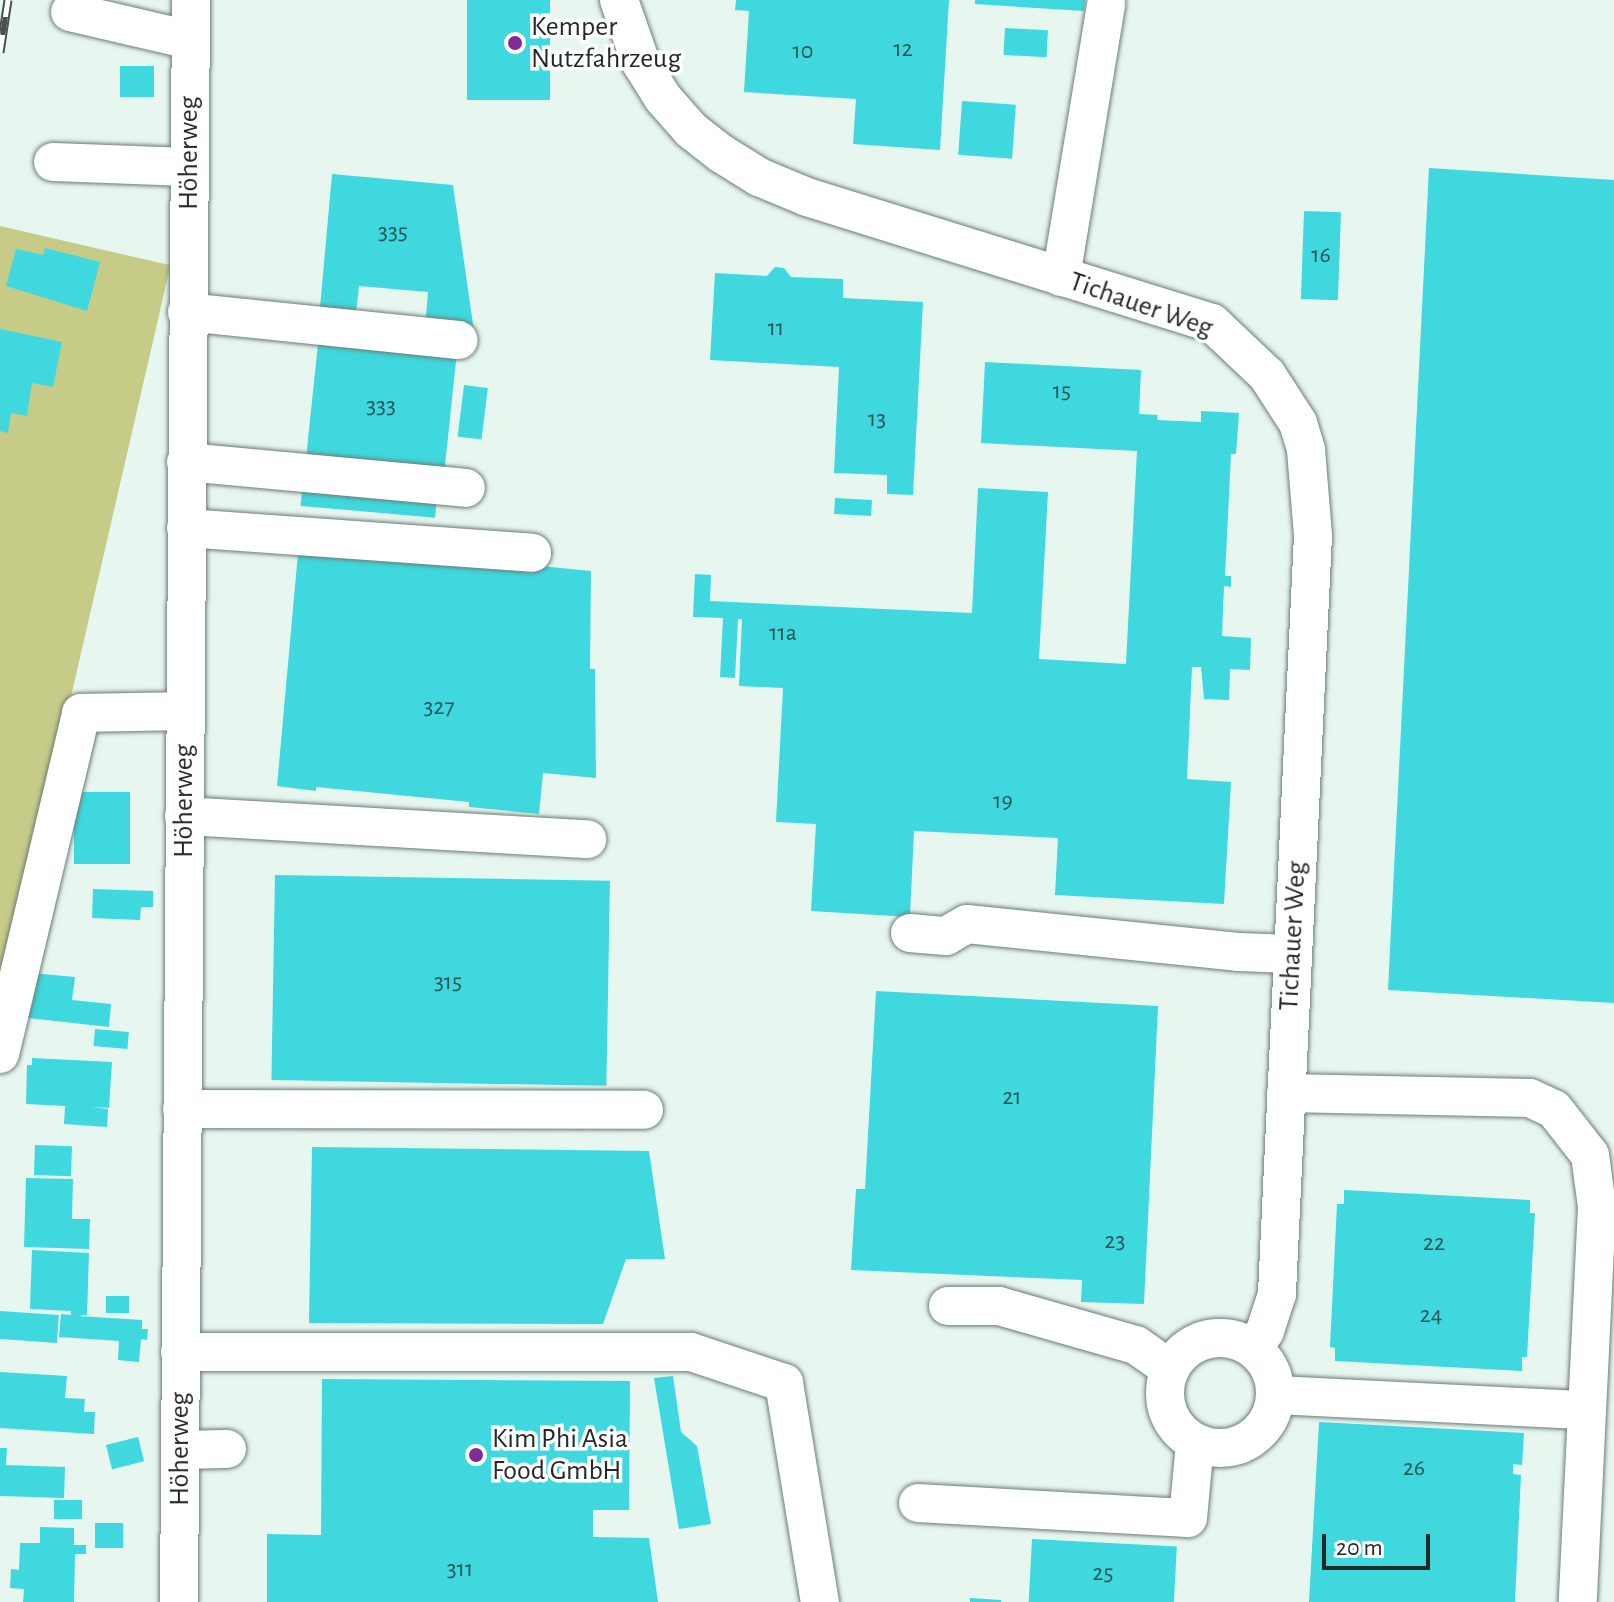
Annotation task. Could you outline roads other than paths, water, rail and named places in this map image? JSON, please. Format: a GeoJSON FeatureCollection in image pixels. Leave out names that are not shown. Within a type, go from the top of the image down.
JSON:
{"type":"FeatureCollection","features":[{"type":"Feature","properties":{"kind":"street","name":"Höherweg"},"geometry":{"type":"LineString","coordinates":[[179,1602],[191,0]]}},
{"type":"Feature","properties":{"kind":"street","name":"Tichauer Weg"},"geometry":{"type":"LineString","coordinates":[[619,0],[641,63],[662,97],[691,130],[722,154],[759,177],[807,197],[1212,323],[1267,375],[1298,423],[1306,450],[1313,535],[1277,1294],[1272,1316],[1253,1348]]}},
{"type":"Feature","properties":{"kind":"street"},"geometry":{"type":"LineString","coordinates":[[1061,277],[1106,4]]}},
{"type":"Feature","properties":{"kind":"street"},"geometry":{"type":"LineString","coordinates":[[70,12],[190,40]]}},
{"type":"Feature","properties":{"kind":"street"},"geometry":{"type":"LineString","coordinates":[[53,162],[188,167]]}},
{"type":"Feature","properties":{"kind":"street"},"geometry":{"type":"LineString","coordinates":[[187,312],[459,340]]}},
{"type":"Feature","properties":{"kind":"street"},"geometry":{"type":"LineString","coordinates":[[186,462],[466,488]]}},
{"type":"Feature","properties":{"kind":"street"},"geometry":{"type":"LineString","coordinates":[[186,528],[532,553]]}},
{"type":"Feature","properties":{"kind":"street"},"geometry":{"type":"LineString","coordinates":[[0,1054],[81,713],[185,711]]}},
{"type":"Feature","properties":{"kind":"street"},"geometry":{"type":"LineString","coordinates":[[184,816],[587,839]]}},
{"type":"Feature","properties":{"kind":"street"},"geometry":{"type":"LineString","coordinates":[[910,933],[946,936],[967,924],[1223,951],[1292,954]]}},
{"type":"Feature","properties":{"kind":"street"},"geometry":{"type":"LineString","coordinates":[[1286,1093],[1530,1098],[1554,1109],[1590,1155],[1597,1185],[1578,1602]]}},
{"type":"Feature","properties":{"kind":"street"},"geometry":{"type":"LineString","coordinates":[[182,1109],[644,1110]]}},
{"type":"Feature","properties":{"kind":"street"},"geometry":{"type":"LineString","coordinates":[[948,1306],[999,1306],[1014,1310],[1136,1345],[1170,1369]]}},
{"type":"Feature","properties":{"kind":"street"},"geometry":{"type":"LineString","coordinates":[[1231,1338],[1253,1348],[1272,1374],[1275,1395],[1268,1419],[1253,1437],[1230,1447],[1195,1442],[1176,1427],[1170,1416],[1164,1392],[1170,1369],[1185,1349],[1207,1339],[1231,1338]]}},
{"type":"Feature","properties":{"kind":"street"},"geometry":{"type":"LineString","coordinates":[[180,1352],[691,1352],[784,1383],[820,1602]]}},
{"type":"Feature","properties":{"kind":"street"},"geometry":{"type":"LineString","coordinates":[[1275,1395],[1587,1410]]}},
{"type":"Feature","properties":{"kind":"street"},"geometry":{"type":"LineString","coordinates":[[918,1503],[1188,1518],[1195,1442]]}},
{"type":"Feature","properties":{"kind":"street"},"geometry":{"type":"LineString","coordinates":[[180,1450],[227,1449]]}},
{"type":"Feature","properties":{"kind":"railway"},"geometry":{"type":"LineString","coordinates":[[0,52],[8,0]]}},
{"type":"Feature","properties":{"kind":"place","name":"Kemper Nutzfahrzeug"},"geometry":{"type":"Point","coordinates":[515,43]}},
{"type":"Feature","properties":{"kind":"place","name":"Kim Phi Asia Food GmbH"},"geometry":{"type":"Point","coordinates":[476,1455]}}]}
